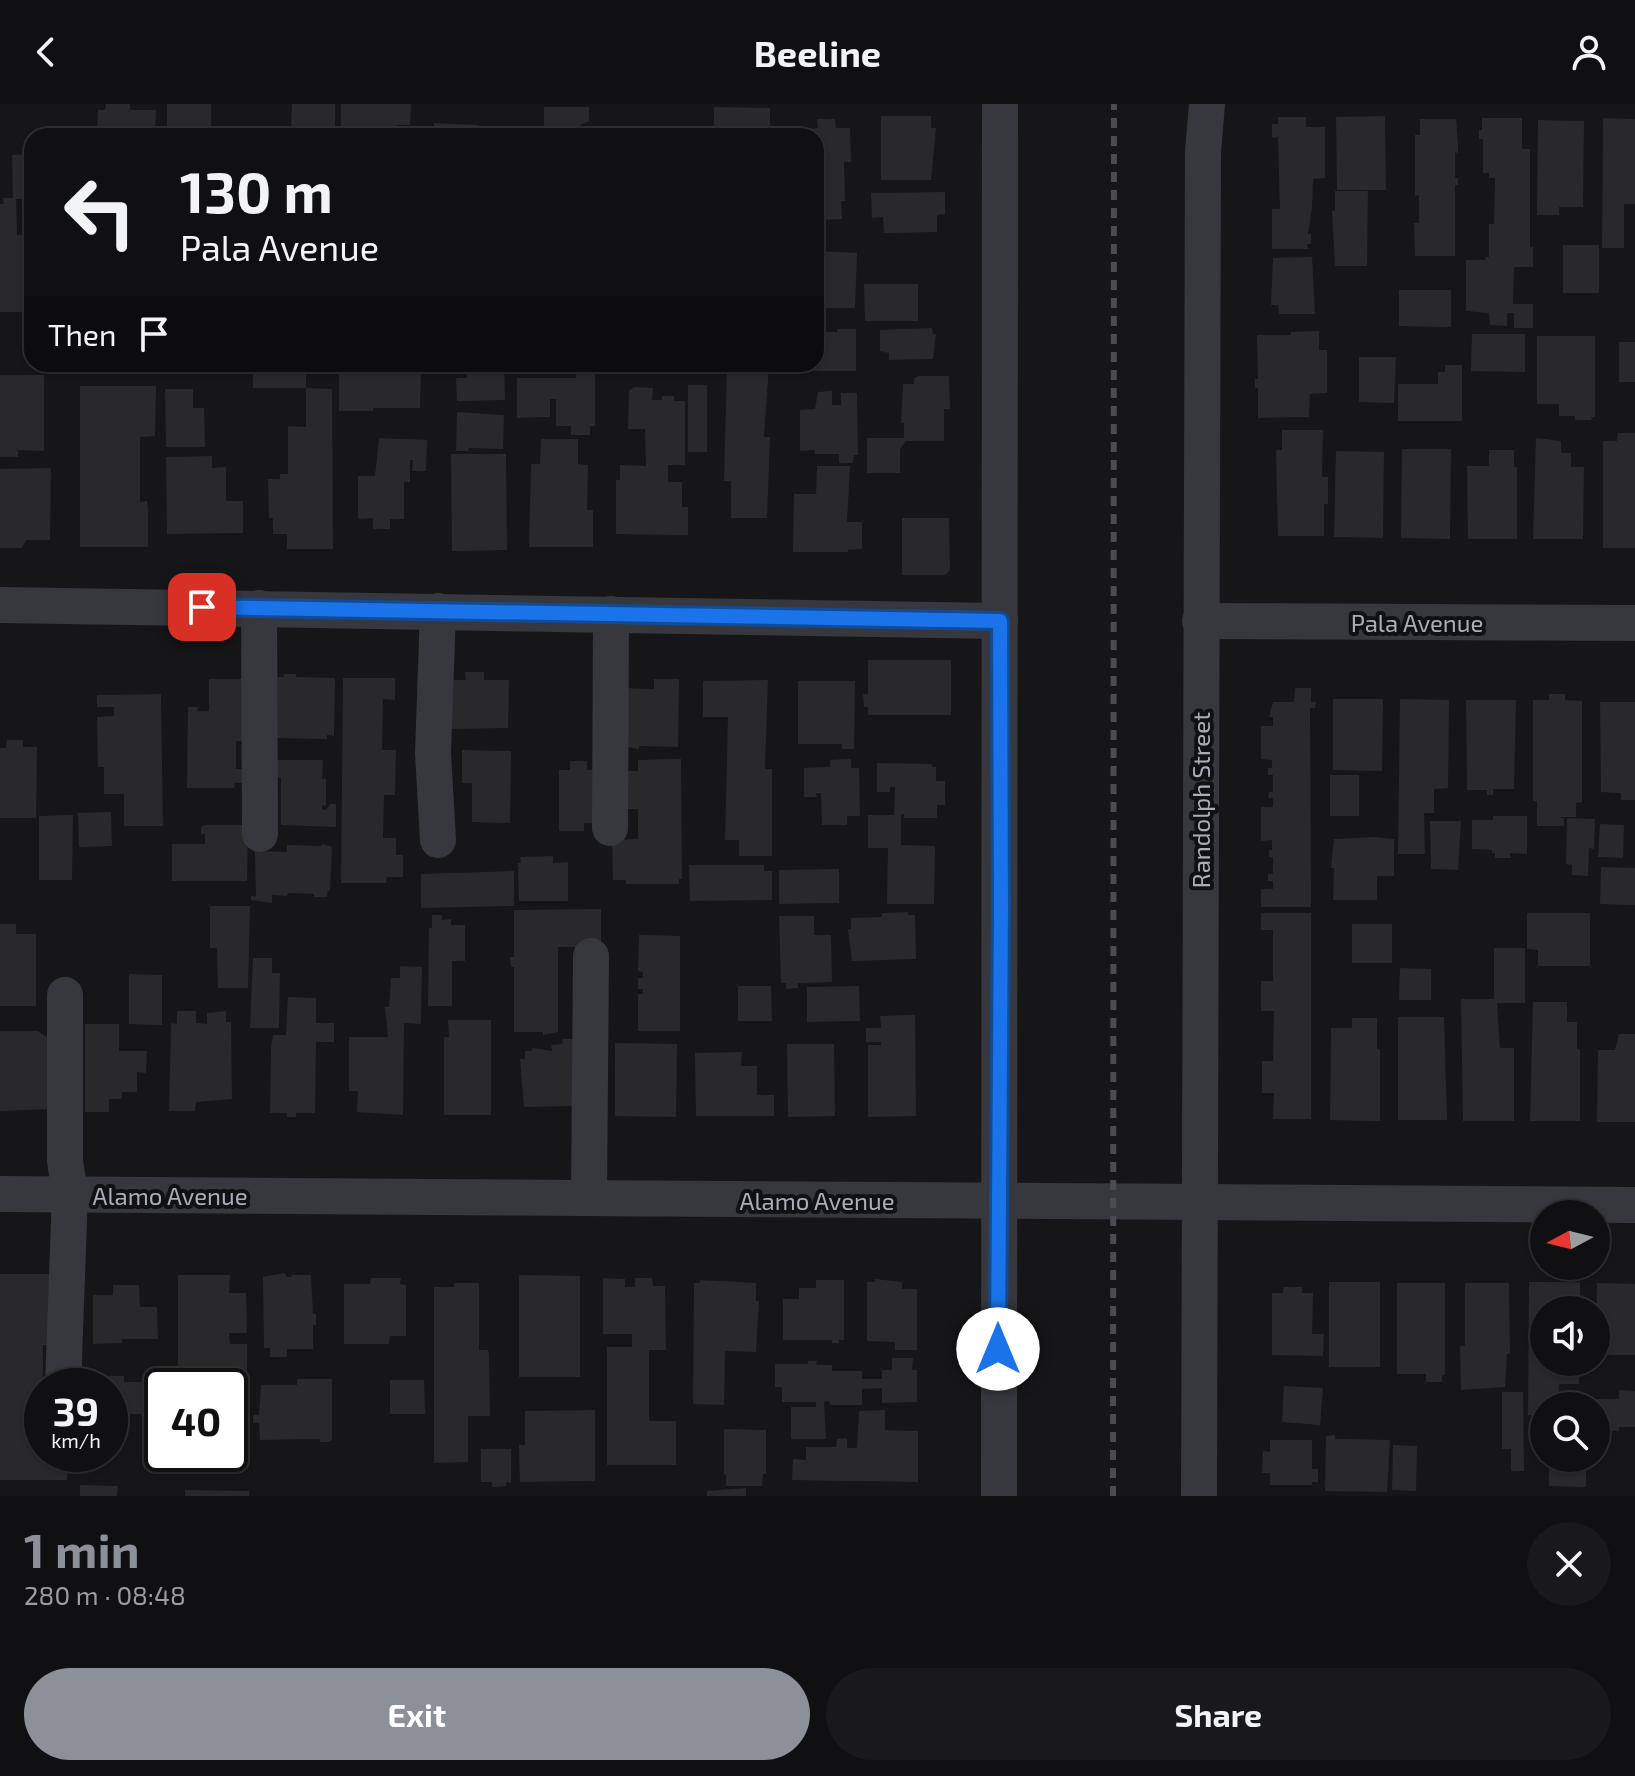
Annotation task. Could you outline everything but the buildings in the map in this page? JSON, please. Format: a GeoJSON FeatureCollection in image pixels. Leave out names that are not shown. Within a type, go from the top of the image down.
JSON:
{"type":"FeatureCollection","features":[{"type":"Feature","properties":{"kind":"street"},"geometry":{"type":"LineString","coordinates":[[999,1496],[1000,104]]}},
{"type":"Feature","properties":{"kind":"street","name":"Randolph Street"},"geometry":{"type":"LineString","coordinates":[[1199,1496],[1200,621],[1203,152],[1207,104]]}},
{"type":"Feature","properties":{"kind":"street"},"geometry":{"type":"LineString","coordinates":[[0,605],[1000,621]]}},
{"type":"Feature","properties":{"kind":"street"},"geometry":{"type":"LineString","coordinates":[[259,608],[260,834]]}},
{"type":"Feature","properties":{"kind":"street"},"geometry":{"type":"LineString","coordinates":[[438,611],[433,753],[438,840]]}},
{"type":"Feature","properties":{"kind":"street"},"geometry":{"type":"LineString","coordinates":[[610,828],[611,614]]}},
{"type":"Feature","properties":{"kind":"street","name":"Pala Avenue"},"geometry":{"type":"LineString","coordinates":[[1200,621],[1635,623]]}},
{"type":"Feature","properties":{"kind":"street"},"geometry":{"type":"LineString","coordinates":[[589,1198],[591,956]]}},
{"type":"Feature","properties":{"kind":"street"},"geometry":{"type":"LineString","coordinates":[[64,1368],[70,1194],[65,1161],[65,995]]}},
{"type":"Feature","properties":{"kind":"street","name":"Alamo Avenue"},"geometry":{"type":"LineString","coordinates":[[0,1194],[1635,1205]]}},
{"type":"Feature","properties":{"kind":"railway"},"geometry":{"type":"LineString","coordinates":[[1113,1496],[1114,104]]}},
{"type":"Feature","properties":{"kind":"route"},"geometry":{"type":"LineString","coordinates":[[202,607],[1000,621],[998,1349]]}}]}
